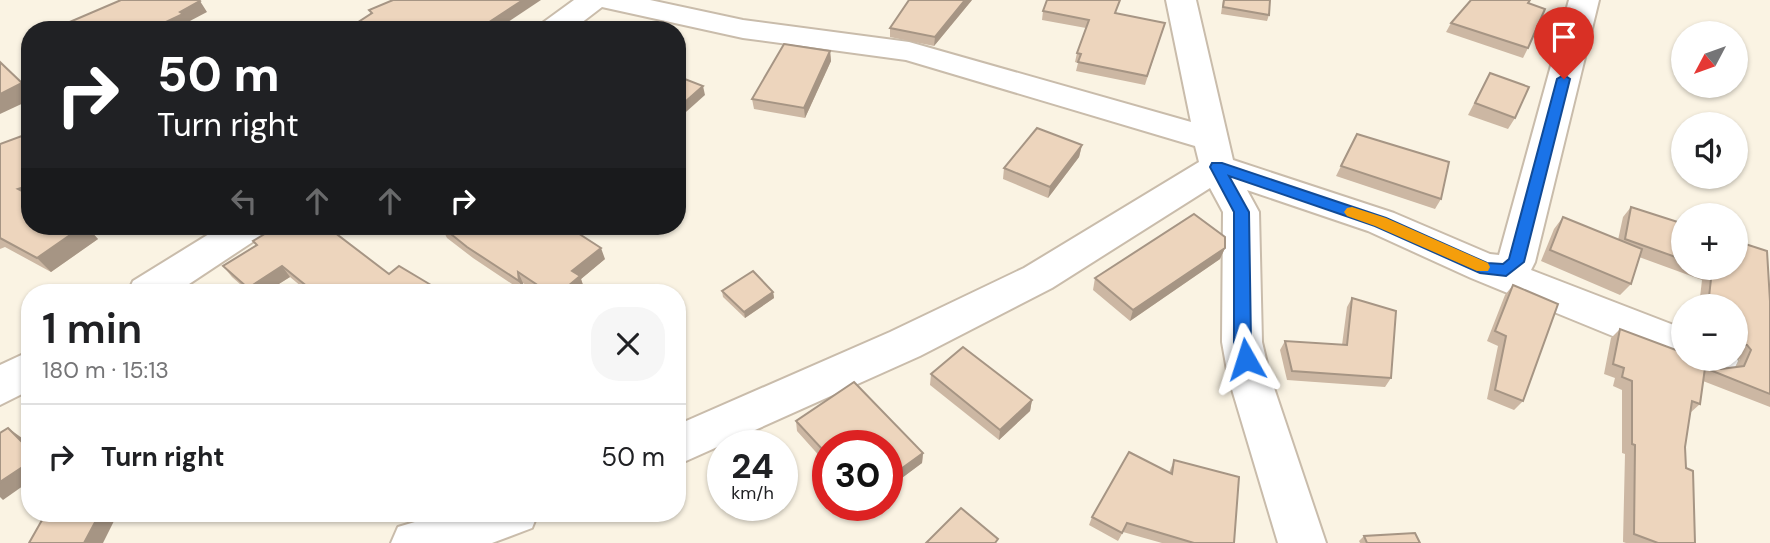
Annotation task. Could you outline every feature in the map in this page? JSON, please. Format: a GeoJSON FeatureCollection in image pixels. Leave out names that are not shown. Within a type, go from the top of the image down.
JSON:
{"type":"FeatureCollection","features":[{"type":"Feature","properties":{"kind":"street"},"geometry":{"type":"LineString","coordinates":[[564,21],[593,0]]}},
{"type":"Feature","properties":{"kind":"street"},"geometry":{"type":"LineString","coordinates":[[609,0],[743,29],[909,51],[1213,153],[1485,268],[1671,343]]}},
{"type":"Feature","properties":{"kind":"street"},"geometry":{"type":"LineString","coordinates":[[1181,0],[1213,153],[1241,212],[1242,342],[1249,376],[1302,543]]}},
{"type":"Feature","properties":{"kind":"street"},"geometry":{"type":"LineString","coordinates":[[1485,268],[1506,270],[1516,262],[1584,0]]}},
{"type":"Feature","properties":{"kind":"street"},"geometry":{"type":"LineString","coordinates":[[686,442],[905,344],[1038,278],[1213,153]]}},
{"type":"Feature","properties":{"kind":"street"},"geometry":{"type":"LineString","coordinates":[[159,284],[236,235]]}},
{"type":"Feature","properties":{"kind":"street"},"geometry":{"type":"LineString","coordinates":[[0,387],[21,374]]}},
{"type":"Feature","properties":{"kind":"street"},"geometry":{"type":"LineString","coordinates":[[415,543],[489,522]]}},
{"type":"Feature","properties":{"kind":"building"},"geometry":{"type":"Polygon","coordinates":[[[121,0],[200,1],[168,21],[72,21],[121,0]]]}},
{"type":"Feature","properties":{"kind":"building"},"geometry":{"type":"Polygon","coordinates":[[[393,0],[523,0],[491,21],[360,21],[372,13],[369,10],[393,0]]]}},
{"type":"Feature","properties":{"kind":"building"},"geometry":{"type":"Polygon","coordinates":[[[909,0],[965,0],[935,37],[890,28],[909,0]]]}},
{"type":"Feature","properties":{"kind":"building"},"geometry":{"type":"Polygon","coordinates":[[[1047,0],[1120,0],[1115,13],[1165,23],[1147,76],[1078,62],[1081,54],[1077,53],[1089,20],[1043,11],[1047,0]]]}},
{"type":"Feature","properties":{"kind":"building"},"geometry":{"type":"Polygon","coordinates":[[[1224,0],[1270,0],[1269,15],[1223,7],[1224,0]]]}},
{"type":"Feature","properties":{"kind":"building"},"geometry":{"type":"Polygon","coordinates":[[[1471,0],[1530,0],[1528,3],[1545,9],[1528,48],[1451,23],[1471,0]]]}},
{"type":"Feature","properties":{"kind":"building"},"geometry":{"type":"Polygon","coordinates":[[[784,44],[830,51],[804,108],[752,99],[784,44]]]}},
{"type":"Feature","properties":{"kind":"building"},"geometry":{"type":"Polygon","coordinates":[[[0,62],[21,84],[0,94],[0,62]]]}},
{"type":"Feature","properties":{"kind":"building"},"geometry":{"type":"Polygon","coordinates":[[[1490,73],[1529,87],[1515,118],[1475,103],[1490,73]]]}},
{"type":"Feature","properties":{"kind":"building"},"geometry":{"type":"Polygon","coordinates":[[[686,79],[703,86],[686,101],[686,79]]]}},
{"type":"Feature","properties":{"kind":"building"},"geometry":{"type":"Polygon","coordinates":[[[1037,128],[1082,145],[1050,187],[1004,168],[1037,128]]]}},
{"type":"Feature","properties":{"kind":"building"},"geometry":{"type":"Polygon","coordinates":[[[1357,134],[1449,162],[1441,199],[1341,166],[1357,134]]]}},
{"type":"Feature","properties":{"kind":"building"},"geometry":{"type":"Polygon","coordinates":[[[21,136],[21,188],[18,189],[21,190],[21,235],[70,235],[37,258],[0,238],[0,144],[21,136]]]}},
{"type":"Feature","properties":{"kind":"building"},"geometry":{"type":"Polygon","coordinates":[[[1631,207],[1671,220],[1671,255],[1625,239],[1631,207]]]}},
{"type":"Feature","properties":{"kind":"building"},"geometry":{"type":"Polygon","coordinates":[[[1194,214],[1225,237],[1225,248],[1133,310],[1095,278],[1194,214]]]}},
{"type":"Feature","properties":{"kind":"building"},"geometry":{"type":"Polygon","coordinates":[[[1563,217],[1642,249],[1631,284],[1550,250],[1563,217]]]}},
{"type":"Feature","properties":{"kind":"building"},"geometry":{"type":"Polygon","coordinates":[[[263,235],[338,235],[389,274],[399,266],[429,284],[304,284],[282,266],[254,284],[243,284],[223,266],[257,245],[253,241],[263,235]]]}},
{"type":"Feature","properties":{"kind":"building"},"geometry":{"type":"Polygon","coordinates":[[[452,235],[581,235],[601,248],[572,271],[580,276],[570,284],[536,284],[518,272],[519,281],[452,235]]]}},
{"type":"Feature","properties":{"kind":"building"},"geometry":{"type":"Polygon","coordinates":[[[1748,245],[1767,251],[1770,394],[1712,371],[1748,371],[1751,350],[1748,346],[1748,294],[1709,294],[1711,280],[1748,280],[1748,245]]]}},
{"type":"Feature","properties":{"kind":"building"},"geometry":{"type":"Polygon","coordinates":[[[753,271],[773,292],[744,312],[722,291],[753,271]]]}},
{"type":"Feature","properties":{"kind":"building"},"geometry":{"type":"Polygon","coordinates":[[[1513,285],[1558,304],[1523,401],[1495,390],[1506,336],[1495,331],[1513,285]]]}},
{"type":"Feature","properties":{"kind":"building"},"geometry":{"type":"Polygon","coordinates":[[[1352,298],[1396,311],[1391,378],[1292,371],[1285,341],[1347,345],[1352,298]]]}},
{"type":"Feature","properties":{"kind":"building"},"geometry":{"type":"Polygon","coordinates":[[[1620,329],[1671,348],[1671,371],[1705,371],[1700,404],[1692,401],[1685,447],[1686,468],[1693,471],[1695,543],[1658,543],[1634,534],[1635,445],[1632,444],[1632,381],[1622,377],[1624,368],[1613,364],[1620,329]]]}},
{"type":"Feature","properties":{"kind":"building"},"geometry":{"type":"Polygon","coordinates":[[[963,347],[1032,400],[1000,430],[931,374],[963,347]]]}},
{"type":"Feature","properties":{"kind":"building"},"geometry":{"type":"Polygon","coordinates":[[[854,382],[901,430],[812,430],[812,438],[796,421],[854,382]]]}},
{"type":"Feature","properties":{"kind":"building"},"geometry":{"type":"Polygon","coordinates":[[[8,428],[21,441],[21,468],[0,482],[0,433],[8,428]]]}},
{"type":"Feature","properties":{"kind":"building"},"geometry":{"type":"Polygon","coordinates":[[[903,432],[923,453],[903,467],[903,432]]]}},
{"type":"Feature","properties":{"kind":"building"},"geometry":{"type":"Polygon","coordinates":[[[1129,452],[1172,474],[1174,460],[1239,477],[1234,543],[1194,543],[1127,523],[1122,533],[1092,517],[1129,452]]]}},
{"type":"Feature","properties":{"kind":"building"},"geometry":{"type":"Polygon","coordinates":[[[961,508],[998,539],[995,543],[926,543],[961,508]]]}},
{"type":"Feature","properties":{"kind":"building"},"geometry":{"type":"Polygon","coordinates":[[[41,522],[95,522],[84,543],[29,543],[41,522]]]}},
{"type":"Feature","properties":{"kind":"building"},"geometry":{"type":"Polygon","coordinates":[[[1415,533],[1420,543],[1367,543],[1364,536],[1415,533]]]}},
{"type":"Feature","properties":{"kind":"slow traffic"},"geometry":{"type":"LineString","coordinates":[[1352,212],[1483,267]]}},
{"type":"Feature","properties":{"kind":"route"},"geometry":{"type":"LineString","coordinates":[[1246,359],[1242,342],[1241,212],[1217,167],[1381,222],[1485,268],[1506,270],[1516,262],[1564,79]]}}]}
